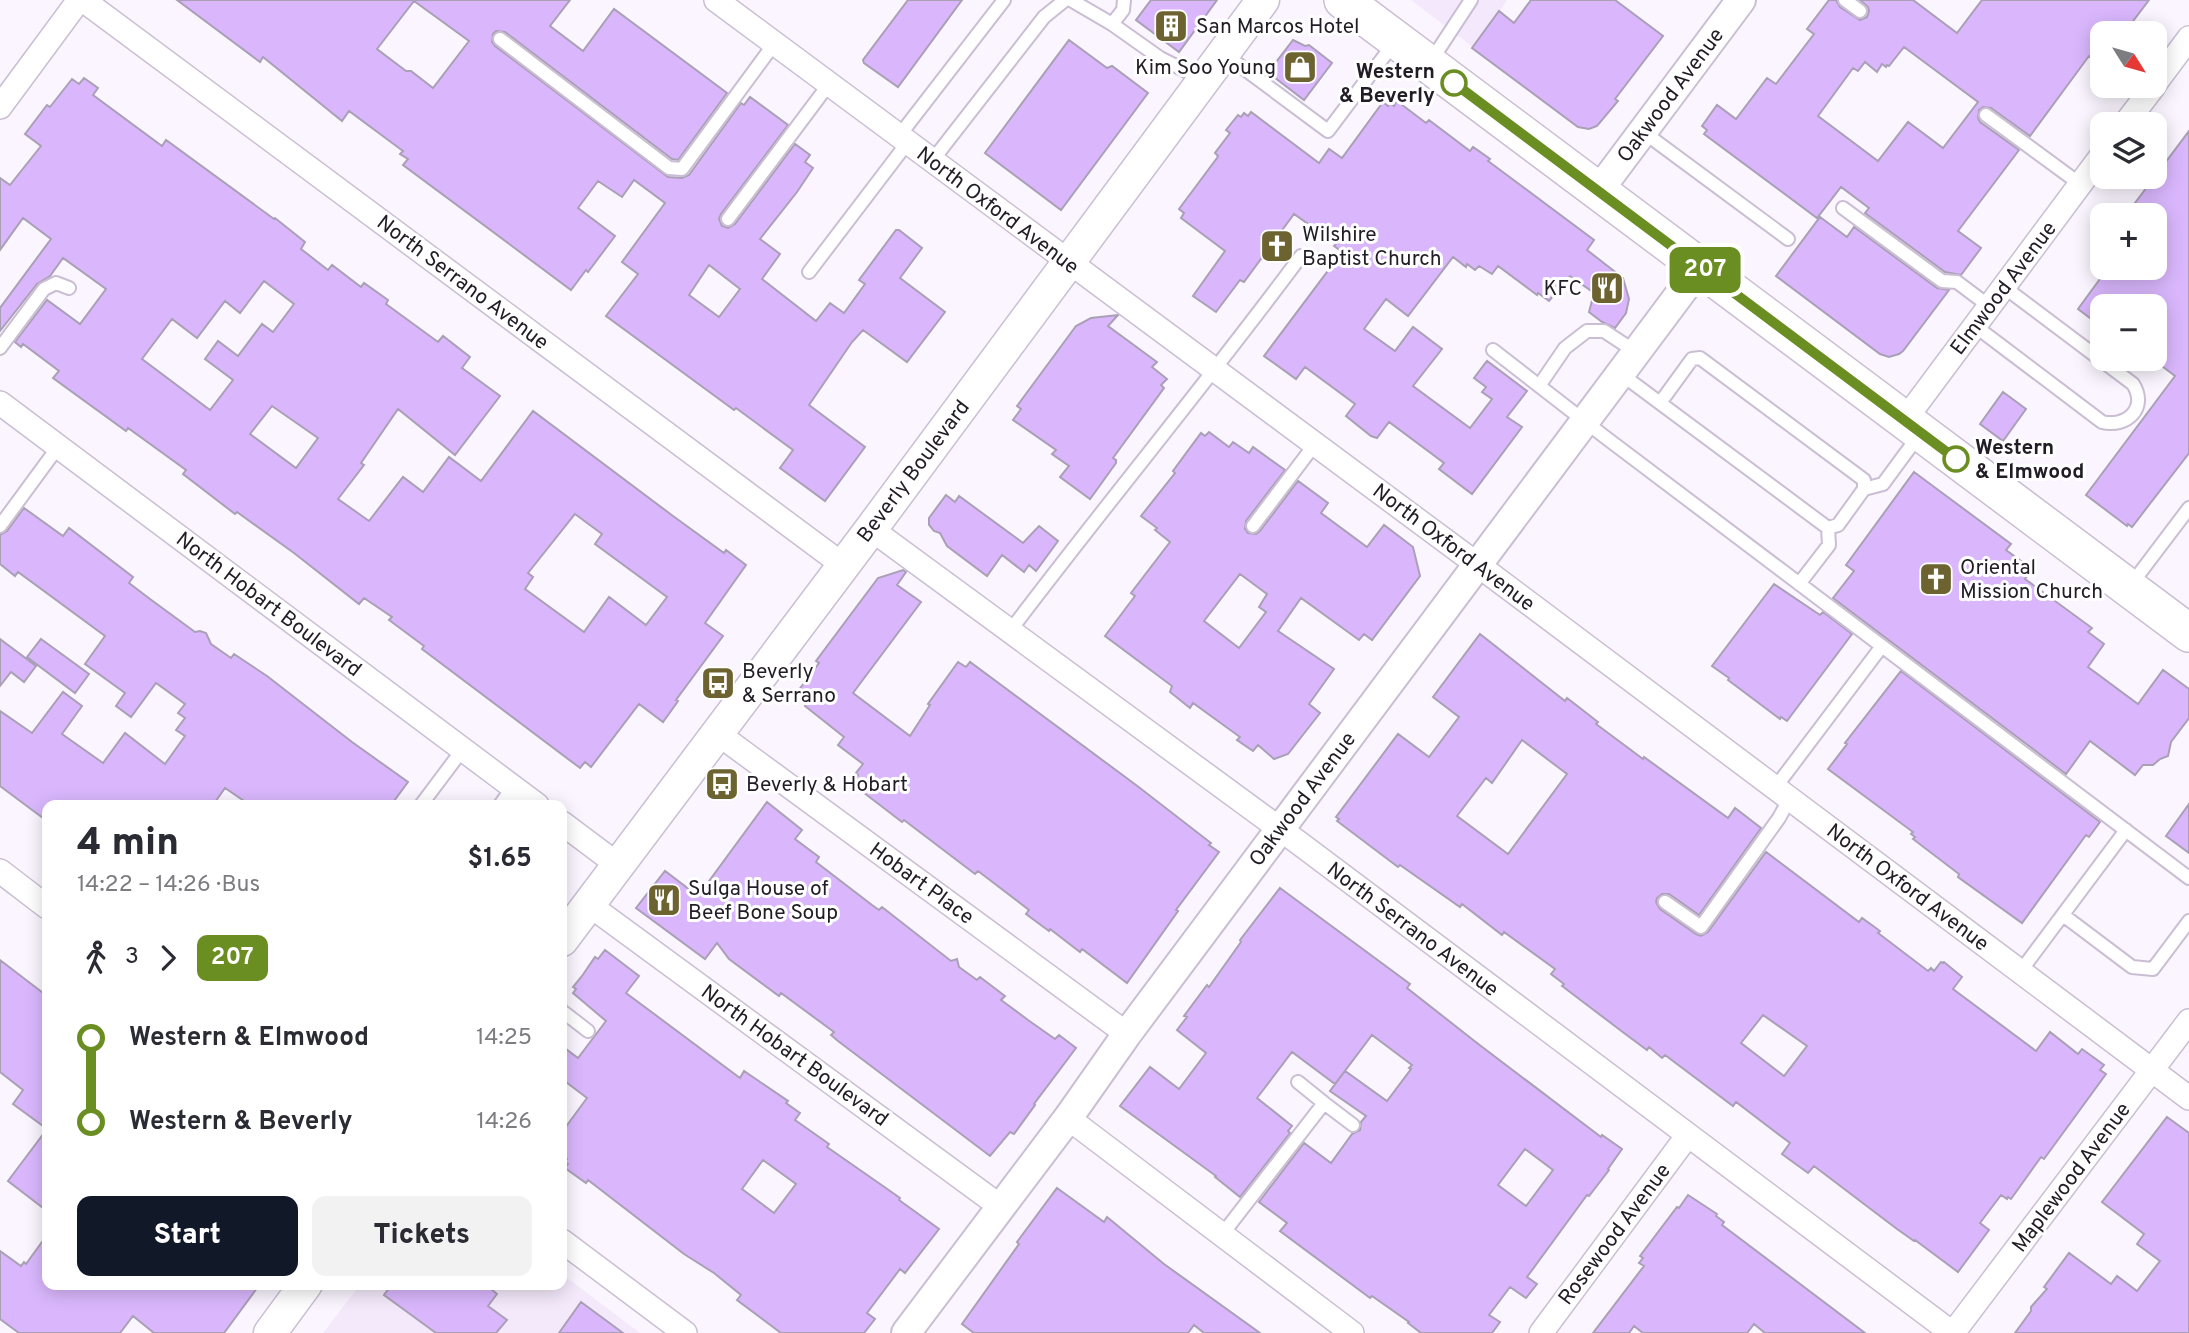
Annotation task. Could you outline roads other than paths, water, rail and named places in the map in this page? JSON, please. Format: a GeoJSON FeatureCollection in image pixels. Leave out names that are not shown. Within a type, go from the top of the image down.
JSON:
{"type":"FeatureCollection","features":[{"type":"Feature","properties":{"kind":"main road","name":"Beverly Boulevard"},"geometry":{"type":"LineString","coordinates":[[567,933],[1263,0]]}},
{"type":"Feature","properties":{"kind":"main road"},"geometry":{"type":"LineString","coordinates":[[1343,0],[2189,633]]}},
{"type":"Feature","properties":{"kind":"main road"},"geometry":{"type":"LineString","coordinates":[[270,1333],[302,1290]]}},
{"type":"Feature","properties":{"kind":"street"},"geometry":{"type":"LineString","coordinates":[[0,107],[81,0]]}},
{"type":"Feature","properties":{"kind":"street","name":"North Serrano Avenue"},"geometry":{"type":"LineString","coordinates":[[81,0],[843,565]]}},
{"type":"Feature","properties":{"kind":"street","name":"North Oxford Avenue"},"geometry":{"type":"LineString","coordinates":[[716,0],[1478,565],[2189,1098]]}},
{"type":"Feature","properties":{"kind":"street","name":"Oakwood Avenue"},"geometry":{"type":"LineString","coordinates":[[1599,190],[1741,0]]}},
{"type":"Feature","properties":{"kind":"street"},"geometry":{"type":"LineString","coordinates":[[2167,68],[2189,38]]}},
{"type":"Feature","properties":{"kind":"street","name":"Elmwood Avenue"},"geometry":{"type":"LineString","coordinates":[[1912,427],[1975,326],[2090,171]]}},
{"type":"Feature","properties":{"kind":"street","name":"Oakwood Avenue"},"geometry":{"type":"LineString","coordinates":[[906,1333],[1700,267]]}},
{"type":"Feature","properties":{"kind":"street","name":"North Hobart Boulevard"},"geometry":{"type":"LineString","coordinates":[[0,403],[463,749],[506,796]]}},
{"type":"Feature","properties":{"kind":"street","name":"North Serrano Avenue"},"geometry":{"type":"LineString","coordinates":[[871,529],[1279,829],[1952,1333]]}},
{"type":"Feature","properties":{"kind":"street","name":"Hobart Place"},"geometry":{"type":"LineString","coordinates":[[717,733],[1127,1034]]}},
{"type":"Feature","properties":{"kind":"street"},"geometry":{"type":"LineString","coordinates":[[567,827],[618,865]]}},
{"type":"Feature","properties":{"kind":"street"},"geometry":{"type":"LineString","coordinates":[[0,871],[42,903]]}},
{"type":"Feature","properties":{"kind":"street","name":"North Hobart Boulevard"},"geometry":{"type":"LineString","coordinates":[[588,904],[1001,1207]]}},
{"type":"Feature","properties":{"kind":"street","name":"Maplewood Avenue"},"geometry":{"type":"LineString","coordinates":[[1952,1333],[2189,1021]]}},
{"type":"Feature","properties":{"kind":"street"},"geometry":{"type":"LineString","coordinates":[[1068,1118],[1352,1333]]}},
{"type":"Feature","properties":{"kind":"street","name":"Rosewood Avenue"},"geometry":{"type":"LineString","coordinates":[[1541,1333],[1688,1135]]}},
{"type":"Feature","properties":{"kind":"street"},"geometry":{"type":"LineString","coordinates":[[567,1245],[685,1333]]}},
{"type":"Feature","properties":{"kind":"lane"},"geometry":{"type":"LineString","coordinates":[[809,272],[1004,0]]}},
{"type":"Feature","properties":{"kind":"lane"},"geometry":{"type":"LineString","coordinates":[[932,161],[1044,17],[1065,0]]}},
{"type":"Feature","properties":{"kind":"lane"},"geometry":{"type":"LineString","coordinates":[[1071,0],[1112,24],[1160,58],[1202,79]]}},
{"type":"Feature","properties":{"kind":"lane"},"geometry":{"type":"LineString","coordinates":[[1112,24],[1123,10],[1124,0]]}},
{"type":"Feature","properties":{"kind":"lane"},"geometry":{"type":"LineString","coordinates":[[1429,64],[1471,0]]}},
{"type":"Feature","properties":{"kind":"lane"},"geometry":{"type":"LineString","coordinates":[[1845,0],[1860,11]]}},
{"type":"Feature","properties":{"kind":"lane"},"geometry":{"type":"LineString","coordinates":[[500,39],[669,168],[682,169],[774,44]]}},
{"type":"Feature","properties":{"kind":"lane"},"geometry":{"type":"LineString","coordinates":[[1223,53],[1328,131],[1396,40]]}},
{"type":"Feature","properties":{"kind":"lane"},"geometry":{"type":"LineString","coordinates":[[728,219],[829,84]]}},
{"type":"Feature","properties":{"kind":"lane"},"geometry":{"type":"LineString","coordinates":[[1986,115],[2080,184]]}},
{"type":"Feature","properties":{"kind":"lane"},"geometry":{"type":"LineString","coordinates":[[1642,131],[1788,239]]}},
{"type":"Feature","properties":{"kind":"lane"},"geometry":{"type":"LineString","coordinates":[[1843,208],[1942,281],[1957,282],[1989,306]]}},
{"type":"Feature","properties":{"kind":"lane"},"geometry":{"type":"LineString","coordinates":[[1010,631],[1301,256]]}},
{"type":"Feature","properties":{"kind":"lane"},"geometry":{"type":"LineString","coordinates":[[0,348],[44,289],[56,283],[69,288]]}},
{"type":"Feature","properties":{"kind":"lane"},"geometry":{"type":"LineString","coordinates":[[1975,326],[2102,422],[2121,424],[2129,418],[2139,397],[2133,384],[2004,286]]}},
{"type":"Feature","properties":{"kind":"lane"},"geometry":{"type":"LineString","coordinates":[[1539,386],[1565,348],[1587,331],[1604,331],[1660,403],[1828,528],[1829,545],[1799,584]]}},
{"type":"Feature","properties":{"kind":"lane"},"geometry":{"type":"LineString","coordinates":[[1493,350],[2189,878]]}},
{"type":"Feature","properties":{"kind":"lane"},"geometry":{"type":"LineString","coordinates":[[1660,403],[1692,359],[1700,358],[1864,480],[1864,489],[1838,525],[1828,528]]}},
{"type":"Feature","properties":{"kind":"lane"},"geometry":{"type":"LineString","coordinates":[[1864,489],[1883,484],[1912,427]]}},
{"type":"Feature","properties":{"kind":"lane"},"geometry":{"type":"LineString","coordinates":[[1253,526],[1315,444]]}},
{"type":"Feature","properties":{"kind":"lane"},"geometry":{"type":"LineString","coordinates":[[0,526],[58,447]]}},
{"type":"Feature","properties":{"kind":"lane"},"geometry":{"type":"LineString","coordinates":[[2129,588],[2189,508]]}},
{"type":"Feature","properties":{"kind":"lane"},"geometry":{"type":"LineString","coordinates":[[1665,902],[1701,928],[1779,818],[1783,793],[1882,646]]}},
{"type":"Feature","properties":{"kind":"lane"},"geometry":{"type":"LineString","coordinates":[[425,800],[463,749]]}},
{"type":"Feature","properties":{"kind":"lane"},"geometry":{"type":"LineString","coordinates":[[2020,972],[2126,830]]}},
{"type":"Feature","properties":{"kind":"lane"},"geometry":{"type":"LineString","coordinates":[[2063,915],[2132,967],[2153,970],[2189,920]]}},
{"type":"Feature","properties":{"kind":"lane"},"geometry":{"type":"LineString","coordinates":[[567,1015],[588,1031]]}},
{"type":"Feature","properties":{"kind":"lane"},"geometry":{"type":"LineString","coordinates":[[1298,1082],[1353,1125]]}},
{"type":"Feature","properties":{"kind":"lane"},"geometry":{"type":"LineString","coordinates":[[1221,1236],[1324,1103]]}},
{"type":"Feature","properties":{"kind":"place","name":"San Marcos Hotel"},"geometry":{"type":"Point","coordinates":[1171,26]}},
{"type":"Feature","properties":{"kind":"place","name":"Kim Soo Young"},"geometry":{"type":"Point","coordinates":[1300,67]}},
{"type":"Feature","properties":{"kind":"place","name":"Western & Beverly"},"geometry":{"type":"Point","coordinates":[1454,83]}},
{"type":"Feature","properties":{"kind":"place","name":"Wilshire Baptist Church"},"geometry":{"type":"Point","coordinates":[1277,246]}},
{"type":"Feature","properties":{"kind":"place","name":"KFC"},"geometry":{"type":"Point","coordinates":[1607,288]}},
{"type":"Feature","properties":{"kind":"place","name":"Western & Elmwood"},"geometry":{"type":"Point","coordinates":[1956,459]}},
{"type":"Feature","properties":{"kind":"place","name":"Oriental Mission Church"},"geometry":{"type":"Point","coordinates":[1936,579]}},
{"type":"Feature","properties":{"kind":"place","name":"Beverly & Serrano"},"geometry":{"type":"Point","coordinates":[718,683]}},
{"type":"Feature","properties":{"kind":"place","name":"Beverly & Hobart"},"geometry":{"type":"Point","coordinates":[722,784]}},
{"type":"Feature","properties":{"kind":"place","name":"Sulga House of Beef Bone Soup"},"geometry":{"type":"Point","coordinates":[664,900]}}]}
